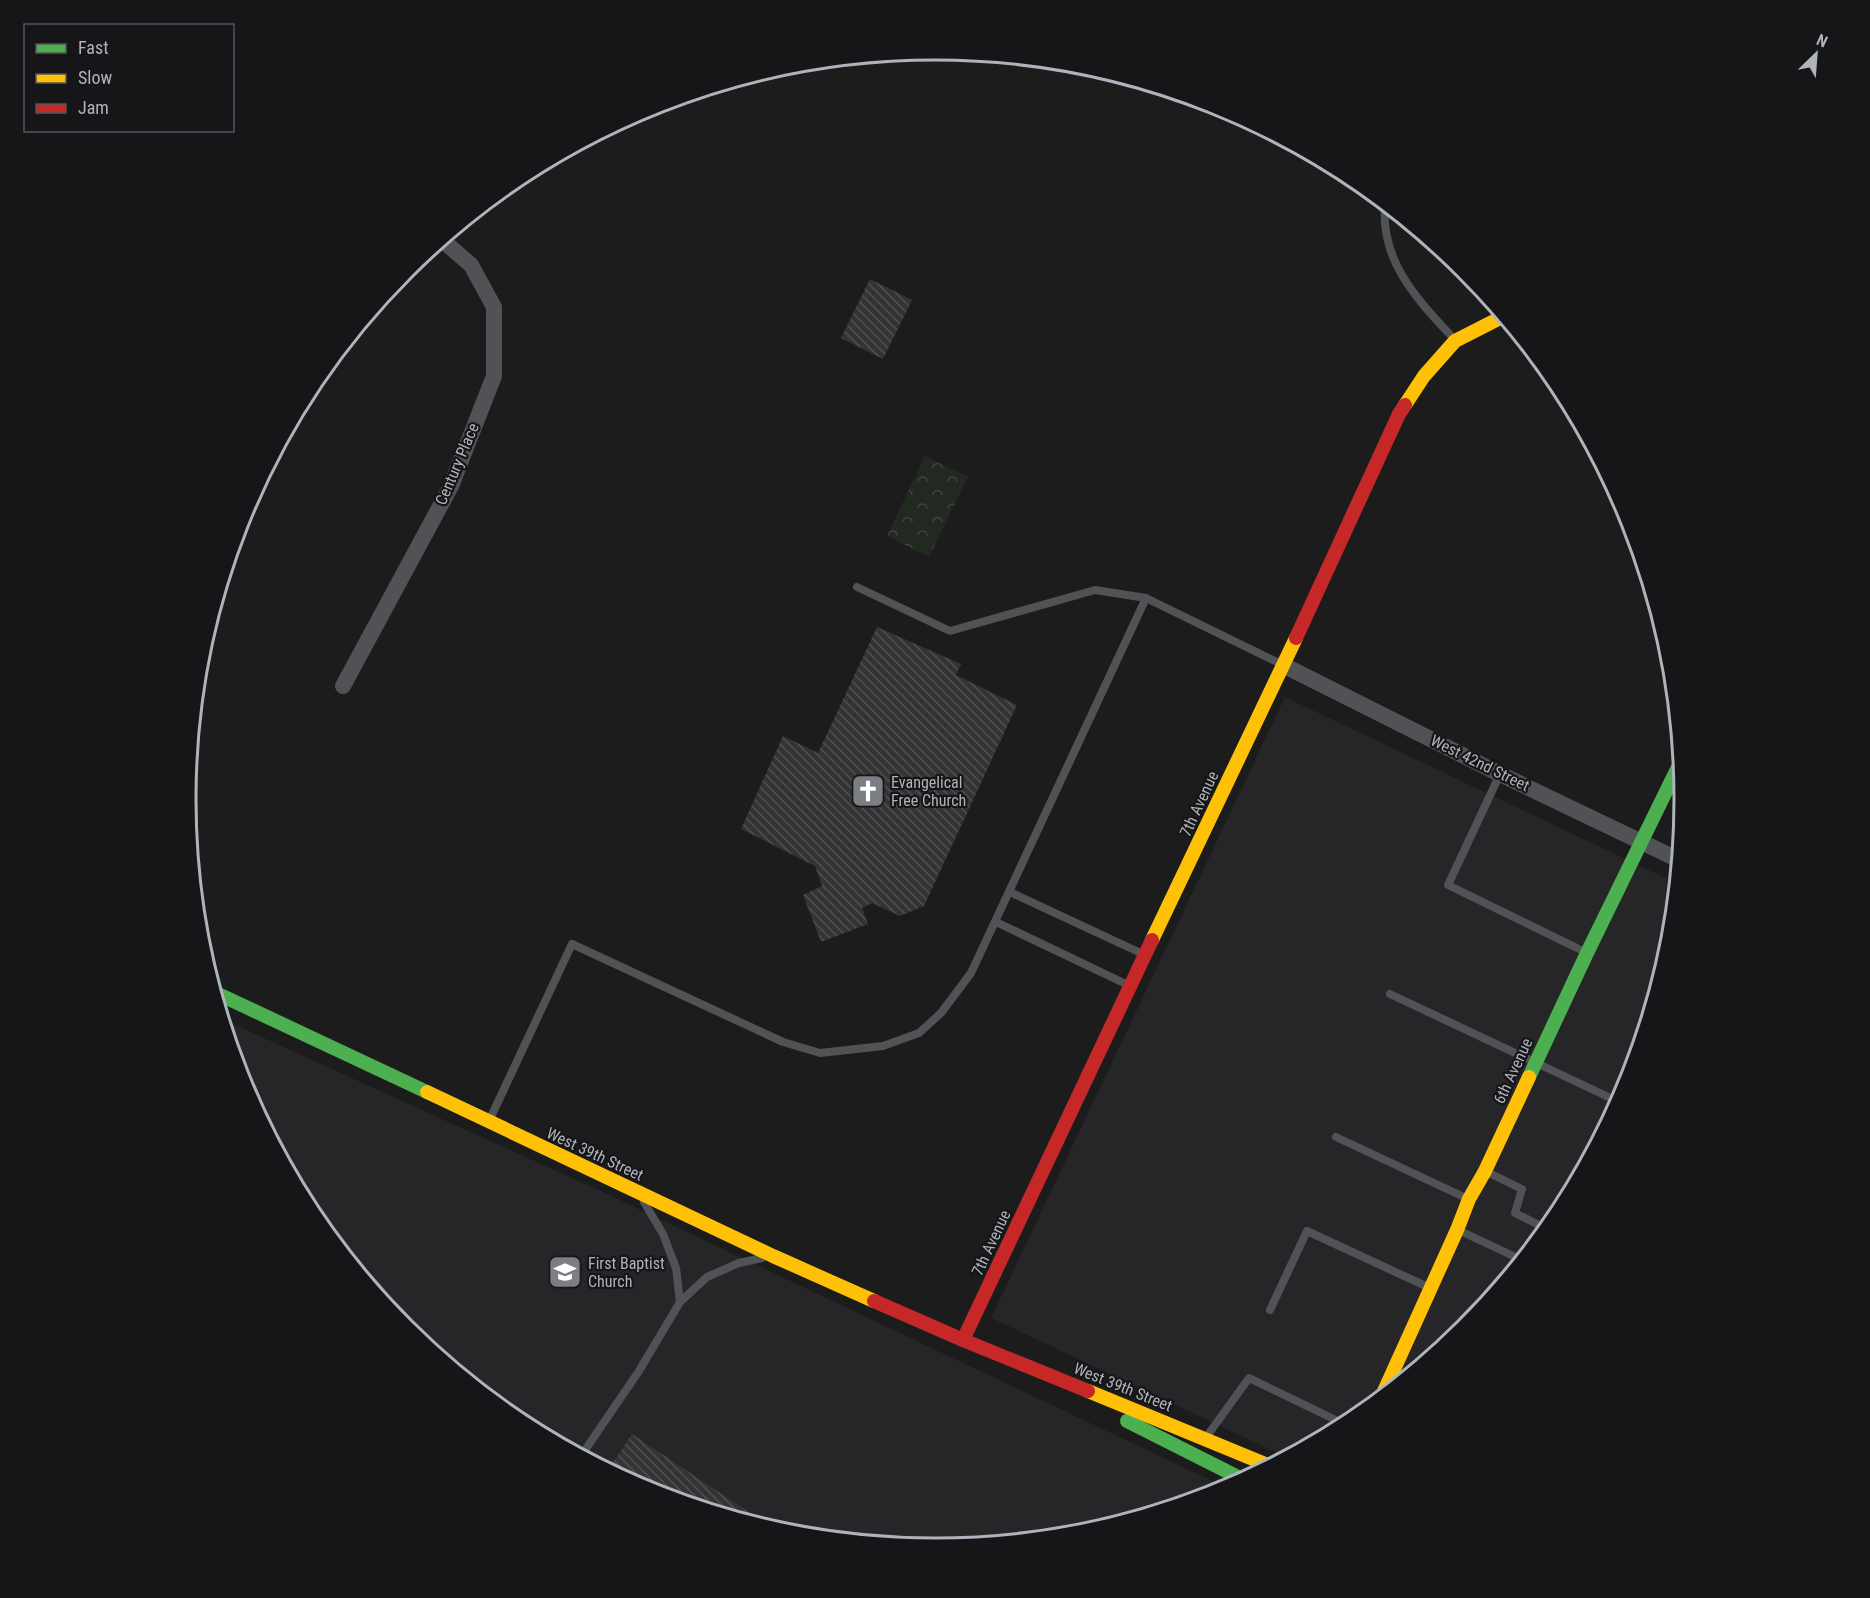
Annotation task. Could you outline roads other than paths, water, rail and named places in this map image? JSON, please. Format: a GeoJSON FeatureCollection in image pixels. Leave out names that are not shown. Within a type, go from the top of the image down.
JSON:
{"type":"FeatureCollection","features":[{"type":"Feature","properties":{"kind":"street","name":"Century Place"},"geometry":{"type":"LineString","coordinates":[[343,687],[451,486],[494,376],[494,307],[471,265],[447,244]]}},
{"type":"Feature","properties":{"kind":"street","name":"7th Avenue"},"geometry":{"type":"LineString","coordinates":[[963,1340],[1283,665],[1399,414],[1424,375],[1455,341],[1497,320]]}},
{"type":"Feature","properties":{"kind":"street","name":"West 42nd Street"},"geometry":{"type":"LineString","coordinates":[[1283,665],[1671,857]]}},
{"type":"Feature","properties":{"kind":"street","name":"6th Avenue"},"geometry":{"type":"LineString","coordinates":[[1388,1383],[1469,1199],[1485,1171],[1587,953],[1673,778]]}},
{"type":"Feature","properties":{"kind":"street","name":"West 39th Street"},"geometry":{"type":"LineString","coordinates":[[223,996],[773,1257],[963,1340],[1261,1462]]}},
{"type":"Feature","properties":{"kind":"street","name":"West 39th Street"},"geometry":{"type":"LineString","coordinates":[[963,1340],[1234,1475]]}},
{"type":"Feature","properties":{"kind":"lane"},"geometry":{"type":"LineString","coordinates":[[1384,212],[1390,254],[1404,279],[1424,306],[1455,341]]}},
{"type":"Feature","properties":{"kind":"lane"},"geometry":{"type":"LineString","coordinates":[[857,587],[950,631],[1095,590],[1146,598],[1283,665]]}},
{"type":"Feature","properties":{"kind":"lane"},"geometry":{"type":"LineString","coordinates":[[488,1122],[572,944],[783,1042],[820,1053],[883,1046],[919,1033],[941,1013],[971,973],[1146,598]]}},
{"type":"Feature","properties":{"kind":"lane"},"geometry":{"type":"LineString","coordinates":[[1500,774],[1448,885],[1587,953]]}},
{"type":"Feature","properties":{"kind":"lane"},"geometry":{"type":"LineString","coordinates":[[1010,892],[1145,956]]}},
{"type":"Feature","properties":{"kind":"lane"},"geometry":{"type":"LineString","coordinates":[[996,922],[1130,987]]}},
{"type":"Feature","properties":{"kind":"lane"},"geometry":{"type":"LineString","coordinates":[[1390,994],[1611,1098]]}},
{"type":"Feature","properties":{"kind":"lane"},"geometry":{"type":"LineString","coordinates":[[1336,1137],[1469,1199]]}},
{"type":"Feature","properties":{"kind":"lane"},"geometry":{"type":"LineString","coordinates":[[1485,1171],[1522,1190],[1515,1213],[1538,1225]]}},
{"type":"Feature","properties":{"kind":"lane"},"geometry":{"type":"LineString","coordinates":[[638,1193],[663,1234],[676,1268],[680,1302]]}},
{"type":"Feature","properties":{"kind":"lane"},"geometry":{"type":"LineString","coordinates":[[1457,1230],[1515,1257]]}},
{"type":"Feature","properties":{"kind":"lane"},"geometry":{"type":"LineString","coordinates":[[1270,1310],[1307,1231],[1430,1288]]}},
{"type":"Feature","properties":{"kind":"lane"},"geometry":{"type":"LineString","coordinates":[[585,1450],[644,1364],[680,1302],[707,1277],[739,1263],[773,1257]]}},
{"type":"Feature","properties":{"kind":"lane"},"geometry":{"type":"LineString","coordinates":[[1205,1438],[1249,1378],[1335,1420]]}},
{"type":"Feature","properties":{"kind":"place","name":"Evangelical Free Church"},"geometry":{"type":"Point","coordinates":[868,791]}},
{"type":"Feature","properties":{"kind":"place","name":"First Baptist Church"},"geometry":{"type":"Point","coordinates":[565,1272]}}]}
